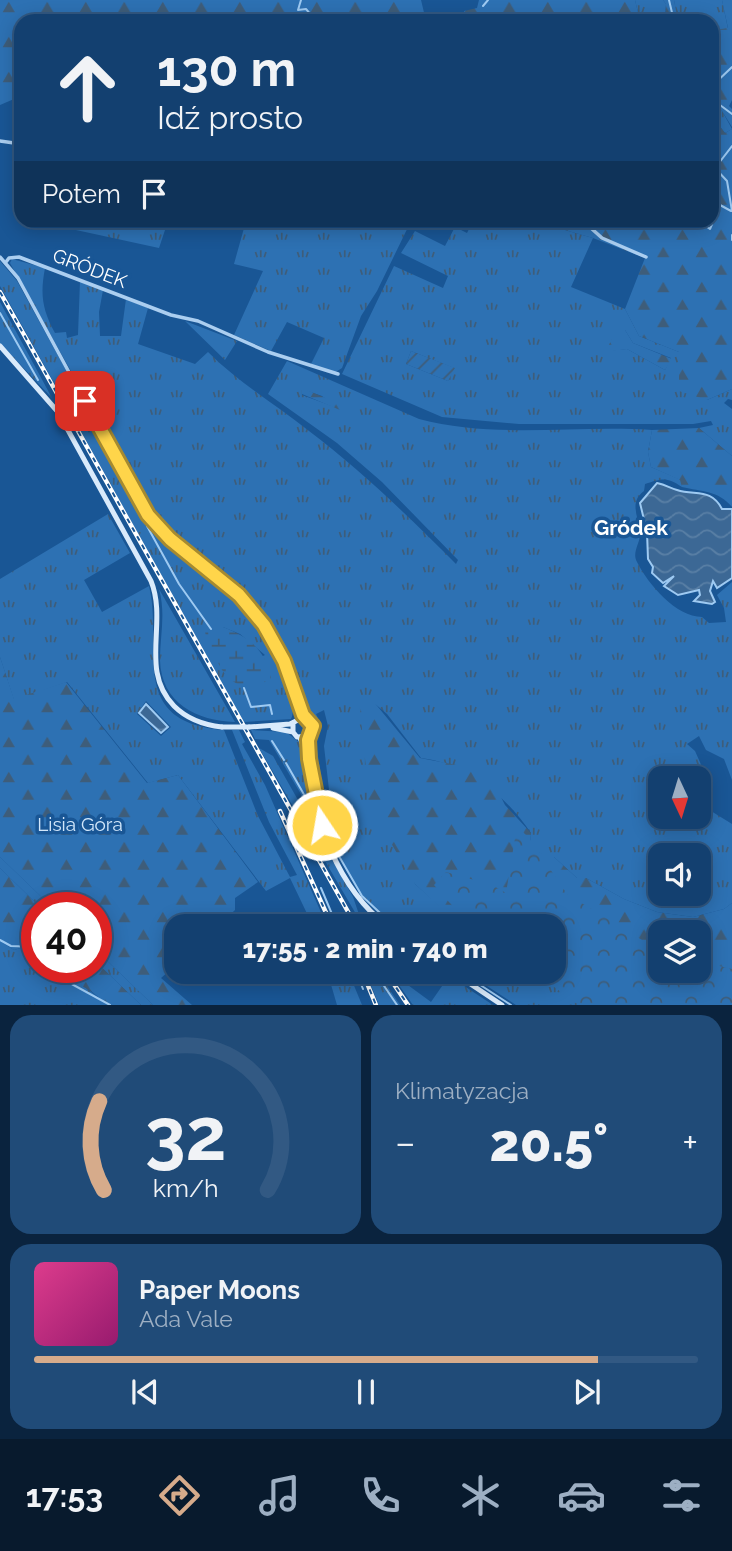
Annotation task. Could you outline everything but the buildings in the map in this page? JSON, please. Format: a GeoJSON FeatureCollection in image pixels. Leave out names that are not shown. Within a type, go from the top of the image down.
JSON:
{"type":"FeatureCollection","features":[{"type":"Feature","properties":{"kind":"street"},"geometry":{"type":"LineString","coordinates":[[591,228],[602,238],[646,257]]}},
{"type":"Feature","properties":{"kind":"street"},"geometry":{"type":"LineString","coordinates":[[0,257],[26,292],[143,509],[163,532],[230,587],[258,616],[280,652],[296,698],[313,726],[309,736],[309,759],[322,825],[331,852],[355,893],[375,914]]}},
{"type":"Feature","properties":{"kind":"street","name":"GRÓDEK"},"geometry":{"type":"LineString","coordinates":[[6,262],[9,258],[19,257],[172,315],[198,321],[268,352],[338,374]]}},
{"type":"Feature","properties":{"kind":"street"},"geometry":{"type":"LineString","coordinates":[[0,346],[58,412],[151,582],[158,606],[156,672],[165,696],[191,719],[222,727],[270,727],[306,718]]}},
{"type":"Feature","properties":{"kind":"street"},"geometry":{"type":"LineString","coordinates":[[293,732],[296,698]]}},
{"type":"Feature","properties":{"kind":"street"},"geometry":{"type":"LineString","coordinates":[[270,727],[293,732],[300,738],[309,759]]}},
{"type":"Feature","properties":{"kind":"street"},"geometry":{"type":"LineString","coordinates":[[300,738],[309,736]]}},
{"type":"Feature","properties":{"kind":"street"},"geometry":{"type":"LineString","coordinates":[[470,984],[502,1005]]}},
{"type":"Feature","properties":{"kind":"green space"},"geometry":{"type":"Polygon","coordinates":[[[0,0],[421,0],[424,14],[14,14],[14,99],[0,105],[0,0]]]}},
{"type":"Feature","properties":{"kind":"green space"},"geometry":{"type":"Polygon","coordinates":[[[479,0],[635,0],[638,14],[465,14],[464,11],[477,8],[479,0]]]}},
{"type":"Feature","properties":{"kind":"green space"},"geometry":{"type":"Polygon","coordinates":[[[635,0],[663,0],[666,4],[665,14],[638,14],[635,0]]]}},
{"type":"Feature","properties":{"kind":"green space"},"geometry":{"type":"Polygon","coordinates":[[[663,0],[674,0],[677,14],[665,14],[666,4],[663,0]]]}},
{"type":"Feature","properties":{"kind":"green space"},"geometry":{"type":"Polygon","coordinates":[[[674,0],[722,0],[728,29],[719,30],[719,14],[677,14],[674,0]]]}},
{"type":"Feature","properties":{"kind":"green space"},"geometry":{"type":"Polygon","coordinates":[[[722,0],[732,0],[732,100],[729,106],[732,109],[732,127],[719,109],[719,29],[728,28],[722,0]]]}},
{"type":"Feature","properties":{"kind":"green space"},"geometry":{"type":"Polygon","coordinates":[[[719,109],[732,129],[725,133],[719,125],[719,109]]]}},
{"type":"Feature","properties":{"kind":"green space"},"geometry":{"type":"Polygon","coordinates":[[[719,125],[725,133],[732,129],[732,389],[707,400],[679,391],[679,352],[639,336],[625,309],[645,258],[558,228],[719,228],[719,125]]]}},
{"type":"Feature","properties":{"kind":"green space"},"geometry":{"type":"Polygon","coordinates":[[[76,228],[166,228],[159,248],[76,228]]]}},
{"type":"Feature","properties":{"kind":"green space"},"geometry":{"type":"Polygon","coordinates":[[[244,228],[408,228],[377,291],[361,316],[342,368],[334,373],[311,364],[324,338],[287,322],[271,351],[234,335],[263,271],[234,264],[244,228]]]}},
{"type":"Feature","properties":{"kind":"green space"},"geometry":{"type":"Polygon","coordinates":[[[454,228],[467,233],[470,228],[558,228],[593,238],[571,287],[625,309],[639,336],[679,352],[707,400],[732,389],[732,400],[728,399],[724,403],[732,409],[732,456],[699,428],[713,425],[711,421],[693,424],[519,424],[442,417],[342,374],[394,266],[443,288],[448,276],[401,253],[415,231],[445,246],[454,228]],[[625,330],[606,351],[627,349],[665,370],[671,358],[633,343],[625,330]],[[411,351],[406,364],[448,381],[454,368],[411,351]]]}},
{"type":"Feature","properties":{"kind":"green space"},"geometry":{"type":"Polygon","coordinates":[[[12,259],[45,268],[45,309],[55,333],[66,332],[67,338],[78,335],[80,281],[103,290],[99,312],[100,336],[121,336],[126,299],[148,308],[138,344],[195,364],[208,352],[245,384],[348,462],[456,564],[458,560],[382,482],[337,443],[268,394],[287,361],[419,419],[447,425],[505,430],[652,430],[648,452],[651,467],[681,480],[682,487],[665,480],[645,484],[636,505],[640,535],[635,558],[648,580],[664,598],[682,612],[702,617],[709,623],[726,622],[724,608],[717,595],[732,582],[732,780],[724,759],[706,750],[699,736],[687,744],[695,751],[702,766],[648,766],[648,830],[710,830],[711,811],[732,824],[732,903],[724,909],[693,917],[657,912],[624,899],[586,878],[577,878],[554,857],[548,858],[530,847],[531,833],[497,794],[470,774],[438,761],[421,758],[387,714],[374,703],[415,884],[449,914],[380,914],[358,890],[333,843],[347,828],[342,813],[331,807],[324,746],[328,726],[324,710],[316,714],[321,725],[316,743],[326,810],[341,824],[339,830],[332,834],[321,806],[313,761],[312,740],[317,726],[305,709],[285,654],[272,628],[254,604],[187,548],[150,511],[10,263],[12,259]],[[302,389],[302,395],[340,409],[322,396],[302,389]]]}},
{"type":"Feature","properties":{"kind":"green space"},"geometry":{"type":"Polygon","coordinates":[[[0,261],[17,281],[149,521],[245,608],[262,628],[276,650],[289,682],[293,704],[291,719],[243,722],[0,286],[0,261]],[[223,627],[216,653],[225,674],[265,655],[240,634],[223,627]]]}},
{"type":"Feature","properties":{"kind":"green space"},"geometry":{"type":"Polygon","coordinates":[[[0,302],[52,398],[0,343],[0,302]]]}},
{"type":"Feature","properties":{"kind":"green space"},"geometry":{"type":"Polygon","coordinates":[[[185,321],[237,341],[225,360],[185,321]]]}},
{"type":"Feature","properties":{"kind":"green space"},"geometry":{"type":"Polygon","coordinates":[[[618,328],[625,330],[633,343],[672,359],[665,370],[627,349],[605,352],[618,328]]]}},
{"type":"Feature","properties":{"kind":"green space"},"geometry":{"type":"Polygon","coordinates":[[[411,351],[455,368],[448,381],[406,364],[411,351]]]}},
{"type":"Feature","properties":{"kind":"green space"},"geometry":{"type":"Polygon","coordinates":[[[302,388],[342,405],[340,410],[302,394],[302,388]]]}},
{"type":"Feature","properties":{"kind":"green space"},"geometry":{"type":"Polygon","coordinates":[[[699,428],[732,456],[732,507],[721,497],[682,487],[680,480],[651,467],[648,452],[652,430],[699,428]]]}},
{"type":"Feature","properties":{"kind":"green space"},"geometry":{"type":"Polygon","coordinates":[[[108,514],[130,553],[84,580],[102,612],[149,586],[155,678],[161,697],[173,713],[193,724],[224,730],[258,816],[290,877],[297,875],[269,822],[232,730],[239,730],[245,742],[242,744],[265,785],[322,914],[307,914],[290,878],[266,891],[178,775],[148,783],[67,682],[14,700],[0,657],[0,579],[108,514]],[[146,701],[137,714],[161,736],[171,727],[146,701]]]}},
{"type":"Feature","properties":{"kind":"green space"},"geometry":{"type":"Polygon","coordinates":[[[159,589],[235,722],[207,718],[195,713],[184,707],[167,688],[160,660],[162,616],[159,589]]]}},
{"type":"Feature","properties":{"kind":"green space"},"geometry":{"type":"Polygon","coordinates":[[[223,627],[241,635],[254,645],[265,659],[271,678],[258,686],[244,688],[226,676],[205,631],[223,627]]]}},
{"type":"Feature","properties":{"kind":"green space","name":"Lisia Góra"},"geometry":{"type":"Polygon","coordinates":[[[0,657],[14,699],[66,682],[147,783],[178,775],[258,882],[235,898],[235,910],[231,914],[164,914],[164,975],[161,978],[164,984],[168,984],[192,1005],[153,1005],[112,965],[112,892],[36,892],[0,857],[0,657]]]}},
{"type":"Feature","properties":{"kind":"green space"},"geometry":{"type":"Polygon","coordinates":[[[369,696],[420,758],[472,768],[499,793],[505,805],[531,833],[530,847],[548,857],[554,857],[577,878],[586,878],[624,899],[657,912],[693,917],[724,909],[732,903],[732,1005],[683,983],[711,983],[711,920],[648,920],[648,968],[566,931],[566,914],[448,914],[415,884],[370,807],[359,700],[369,696]]]}},
{"type":"Feature","properties":{"kind":"green space"},"geometry":{"type":"Polygon","coordinates":[[[251,730],[286,732],[300,743],[318,823],[269,740],[255,739],[251,730]]]}},
{"type":"Feature","properties":{"kind":"green space"},"geometry":{"type":"Polygon","coordinates":[[[259,748],[273,756],[353,897],[359,914],[356,914],[259,748]]]}},
{"type":"Feature","properties":{"kind":"green space"},"geometry":{"type":"Polygon","coordinates":[[[517,826],[529,838],[567,894],[648,944],[648,983],[711,983],[711,964],[732,969],[732,1005],[579,1005],[550,984],[566,984],[566,914],[459,914],[434,885],[446,872],[492,885],[506,893],[517,826]]]}},
{"type":"Feature","properties":{"kind":"green space"},"geometry":{"type":"Polygon","coordinates":[[[0,857],[36,892],[25,892],[0,868],[0,857]]]}},
{"type":"Feature","properties":{"kind":"green space","name":"Lisia Góra"},"geometry":{"type":"Polygon","coordinates":[[[0,868],[25,892],[21,892],[21,948],[14,950],[0,941],[0,868]]]}},
{"type":"Feature","properties":{"kind":"green space"},"geometry":{"type":"Polygon","coordinates":[[[0,941],[14,950],[21,948],[21,983],[78,983],[108,1005],[0,1005],[0,941]]]}},
{"type":"Feature","properties":{"kind":"green space"},"geometry":{"type":"Polygon","coordinates":[[[112,965],[153,1005],[141,1005],[112,977],[112,965]]]}},
{"type":"Feature","properties":{"kind":"green space"},"geometry":{"type":"Polygon","coordinates":[[[566,974],[697,1005],[516,1005],[484,984],[566,984],[566,974]]]}},
{"type":"Feature","properties":{"kind":"green space"},"geometry":{"type":"Polygon","coordinates":[[[112,977],[141,1005],[108,1005],[77,983],[112,983],[112,977]]]}},
{"type":"Feature","properties":{"kind":"green space"},"geometry":{"type":"Polygon","coordinates":[[[331,984],[353,984],[362,1005],[337,1005],[331,984]]]}},
{"type":"Feature","properties":{"kind":"green space"},"geometry":{"type":"Polygon","coordinates":[[[370,984],[386,984],[400,1005],[379,1005],[370,984]]]}},
{"type":"Feature","properties":{"kind":"green space"},"geometry":{"type":"Polygon","coordinates":[[[398,984],[406,984],[431,1002],[443,984],[461,984],[493,1005],[413,1005],[398,984]]]}},
{"type":"Feature","properties":{"kind":"water"},"geometry":{"type":"Polygon","coordinates":[[[657,483],[677,490],[708,495],[718,502],[722,509],[732,509],[732,578],[717,588],[713,581],[710,591],[715,602],[712,604],[694,601],[700,595],[699,590],[678,595],[664,586],[674,576],[663,583],[652,573],[640,503],[657,483]]]}},
{"type":"Feature","properties":{"kind":"water"},"geometry":{"type":"Polygon","coordinates":[[[146,704],[168,727],[161,733],[139,713],[146,704]]]}},
{"type":"Feature","properties":{"kind":"waterway"},"geometry":{"type":"LineString","coordinates":[[301,0],[298,10],[306,9],[310,14]]}},
{"type":"Feature","properties":{"kind":"waterway"},"geometry":{"type":"LineString","coordinates":[[483,6],[488,0]]}},
{"type":"Feature","properties":{"kind":"waterway"},"geometry":{"type":"LineString","coordinates":[[669,0],[672,14]]}},
{"type":"Feature","properties":{"kind":"waterway"},"geometry":{"type":"LineString","coordinates":[[719,79],[732,67]]}},
{"type":"Feature","properties":{"kind":"waterway"},"geometry":{"type":"LineString","coordinates":[[719,104],[732,114]]}},
{"type":"Feature","properties":{"kind":"waterway"},"geometry":{"type":"LineString","coordinates":[[719,163],[732,146]]}},
{"type":"Feature","properties":{"kind":"waterway"},"geometry":{"type":"LineString","coordinates":[[719,172],[727,181],[732,211]]}},
{"type":"Feature","properties":{"kind":"waterway"},"geometry":{"type":"LineString","coordinates":[[719,207],[720,205],[731,211]]}},
{"type":"Feature","properties":{"kind":"waterway"},"geometry":{"type":"LineString","coordinates":[[732,235],[732,240]]}},
{"type":"Feature","properties":{"kind":"waterway"},"geometry":{"type":"LineString","coordinates":[[0,313],[38,380]]}},
{"type":"Feature","properties":{"kind":"waterway"},"geometry":{"type":"LineString","coordinates":[[149,521],[147,526],[179,584],[211,629]]}},
{"type":"Feature","properties":{"kind":"waterway"},"geometry":{"type":"LineString","coordinates":[[244,688],[251,707],[270,705],[272,714]]}},
{"type":"Feature","properties":{"kind":"waterway"},"geometry":{"type":"LineString","coordinates":[[272,741],[284,760]]}},
{"type":"Feature","properties":{"kind":"waterway"},"geometry":{"type":"LineString","coordinates":[[286,763],[306,798]]}},
{"type":"Feature","properties":{"kind":"waterway"},"geometry":{"type":"LineString","coordinates":[[307,801],[313,814]]}},
{"type":"Feature","properties":{"kind":"waterway"},"geometry":{"type":"LineString","coordinates":[[336,851],[362,896],[381,914]]}},
{"type":"Feature","properties":{"kind":"waterway"},"geometry":{"type":"LineString","coordinates":[[321,888],[332,914]]}},
{"type":"Feature","properties":{"kind":"waterway"},"geometry":{"type":"LineString","coordinates":[[0,940],[11,946],[21,946]]}},
{"type":"Feature","properties":{"kind":"waterway"},"geometry":{"type":"LineString","coordinates":[[70,983],[110,1005]]}},
{"type":"Feature","properties":{"kind":"waterway"},"geometry":{"type":"LineString","coordinates":[[361,984],[363,989]]}},
{"type":"Feature","properties":{"kind":"waterway"},"geometry":{"type":"LineString","coordinates":[[383,984],[397,1005]]}},
{"type":"Feature","properties":{"kind":"waterway"},"geometry":{"type":"LineString","coordinates":[[479,984],[511,1005]]}},
{"type":"Feature","properties":{"kind":"railway"},"geometry":{"type":"LineString","coordinates":[[0,292],[349,914]]}},
{"type":"Feature","properties":{"kind":"railway"},"geometry":{"type":"LineString","coordinates":[[280,811],[327,914]]}},
{"type":"Feature","properties":{"kind":"railway"},"geometry":{"type":"LineString","coordinates":[[367,984],[376,1005]]}},
{"type":"Feature","properties":{"kind":"railway"},"geometry":{"type":"LineString","coordinates":[[394,984],[408,1005]]}},
{"type":"Feature","properties":{"kind":"district","name":"Gródek"},"geometry":{"type":"Point","coordinates":[631,527]}},
{"type":"Feature","properties":{"kind":"route"},"geometry":{"type":"LineString","coordinates":[[85,401],[135,496],[148,515],[170,539],[239,595],[271,634],[289,671],[303,715],[313,726],[308,740],[309,759],[322,825]]}}]}
